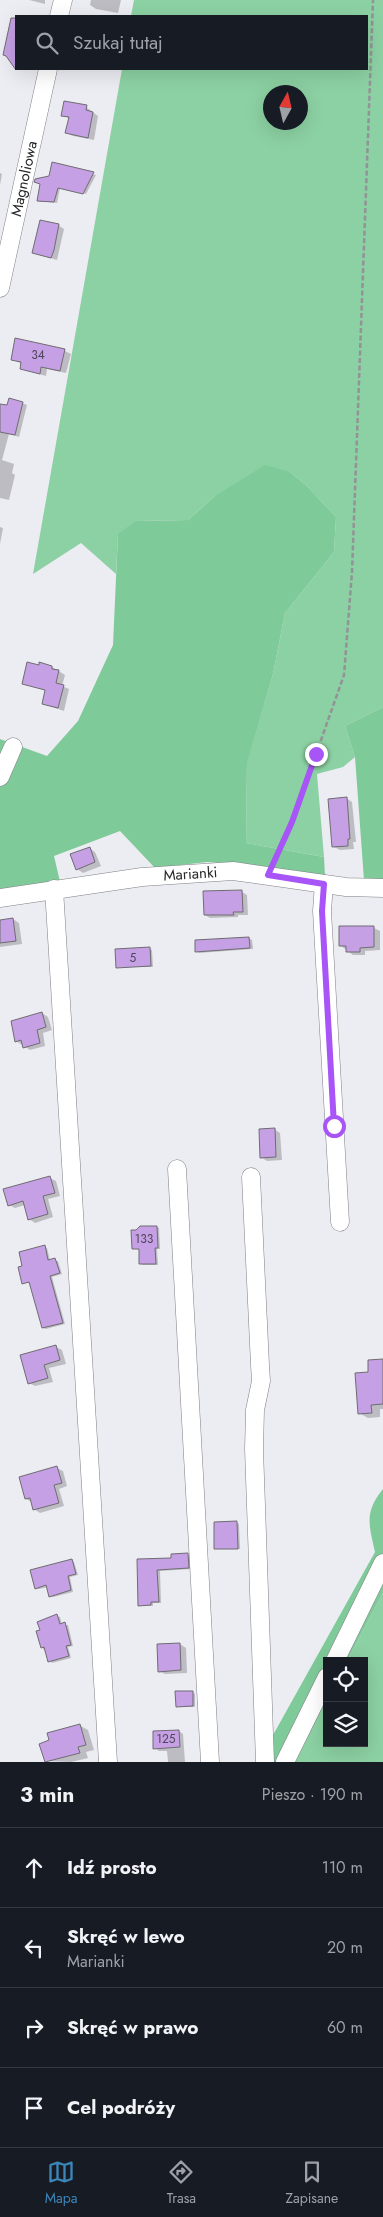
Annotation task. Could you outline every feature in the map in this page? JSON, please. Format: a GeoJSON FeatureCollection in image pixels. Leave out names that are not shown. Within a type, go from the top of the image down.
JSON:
{"type":"FeatureCollection","features":[{"type":"Feature","properties":{"kind":"street"},"geometry":{"type":"LineString","coordinates":[[59,15],[63,0]]}},
{"type":"Feature","properties":{"kind":"street","name":"Magnoliowa"},"geometry":{"type":"LineString","coordinates":[[0,288],[48,70]]}},
{"type":"Feature","properties":{"kind":"street"},"geometry":{"type":"LineString","coordinates":[[0,776],[13,747]]}},
{"type":"Feature","properties":{"kind":"street","name":"Marianki"},"geometry":{"type":"LineString","coordinates":[[0,898],[142,877],[233,871],[346,887],[383,888]]}},
{"type":"Feature","properties":{"kind":"street"},"geometry":{"type":"LineString","coordinates":[[324,884],[322,930],[340,1222]]}},
{"type":"Feature","properties":{"kind":"street"},"geometry":{"type":"LineString","coordinates":[[54,889],[108,1762]]}},
{"type":"Feature","properties":{"kind":"street"},"geometry":{"type":"LineString","coordinates":[[177,1169],[210,1762]]}},
{"type":"Feature","properties":{"kind":"street"},"geometry":{"type":"LineString","coordinates":[[251,1177],[261,1381],[255,1410],[254,1448],[265,1762]]}},
{"type":"Feature","properties":{"kind":"street"},"geometry":{"type":"LineString","coordinates":[[337,1657],[383,1564]]}},
{"type":"Feature","properties":{"kind":"street"},"geometry":{"type":"LineString","coordinates":[[285,1762],[323,1686]]}},
{"type":"Feature","properties":{"kind":"path"},"geometry":{"type":"LineString","coordinates":[[268,875],[292,822],[344,675],[352,572],[373,0]]}},
{"type":"Feature","properties":{"kind":"green space"},"geometry":{"type":"Polygon","coordinates":[[[134,0],[383,0],[383,707],[345,726],[355,757],[343,767],[317,774],[324,857],[246,843],[247,763],[273,674],[285,613],[334,552],[336,517],[307,486],[290,472],[215,496],[188,520],[135,521],[118,535],[116,574],[81,543],[33,574],[122,70],[368,70],[368,15],[131,15],[134,0]]]}},
{"type":"Feature","properties":{"kind":"green space"},"geometry":{"type":"Polygon","coordinates":[[[265,465],[290,472],[307,486],[336,517],[334,552],[285,613],[273,674],[247,764],[246,843],[324,857],[325,876],[242,864],[207,862],[155,868],[120,831],[54,856],[61,886],[0,895],[0,739],[47,756],[78,721],[113,645],[118,534],[135,521],[188,520],[215,496],[265,465]]]}},
{"type":"Feature","properties":{"kind":"green space"},"geometry":{"type":"Polygon","coordinates":[[[383,707],[383,882],[364,880],[355,757],[345,726],[383,707]]]}},
{"type":"Feature","properties":{"kind":"green space"},"geometry":{"type":"Polygon","coordinates":[[[383,1489],[383,1593],[349,1657],[323,1657],[323,1707],[294,1762],[258,1762],[375,1552],[370,1519],[377,1497],[383,1489]]]}},
{"type":"Feature","properties":{"kind":"green space"},"geometry":{"type":"Polygon","coordinates":[[[383,1593],[383,1762],[293,1762],[323,1706],[323,1747],[368,1747],[368,1657],[349,1657],[383,1593]]]}},
{"type":"Feature","properties":{"kind":"building"},"geometry":{"type":"Polygon","coordinates":[[[11,18],[15,18],[15,69],[6,56],[3,55],[11,18]]]}},
{"type":"Feature","properties":{"kind":"building"},"geometry":{"type":"Polygon","coordinates":[[[64,101],[87,105],[86,110],[93,112],[88,138],[65,133],[69,117],[61,116],[64,101]]]}},
{"type":"Feature","properties":{"kind":"building"},"geometry":{"type":"Polygon","coordinates":[[[52,162],[94,172],[83,194],[58,188],[54,202],[37,201],[40,184],[34,182],[35,179],[49,176],[52,162]]]}},
{"type":"Feature","properties":{"kind":"building"},"geometry":{"type":"Polygon","coordinates":[[[40,220],[59,224],[51,258],[32,253],[40,220]]]}},
{"type":"Feature","properties":{"kind":"building"},"geometry":{"type":"Polygon","coordinates":[[[15,338],[65,349],[60,371],[41,367],[40,374],[20,369],[21,362],[11,360],[15,338]]]}},
{"type":"Feature","properties":{"kind":"building"},"geometry":{"type":"Polygon","coordinates":[[[9,398],[23,402],[15,435],[0,432],[0,404],[7,405],[9,398]]]}},
{"type":"Feature","properties":{"kind":"building"},"geometry":{"type":"Polygon","coordinates":[[[27,662],[39,665],[39,662],[52,666],[52,669],[59,670],[56,683],[64,685],[58,708],[42,704],[45,690],[22,684],[27,662]]]}},
{"type":"Feature","properties":{"kind":"building"},"geometry":{"type":"Polygon","coordinates":[[[347,797],[350,839],[348,839],[348,846],[332,847],[328,799],[347,797]]]}},
{"type":"Feature","properties":{"kind":"building"},"geometry":{"type":"Polygon","coordinates":[[[90,847],[95,862],[76,870],[70,854],[90,847]]]}},
{"type":"Feature","properties":{"kind":"building"},"geometry":{"type":"Polygon","coordinates":[[[242,890],[243,912],[233,912],[234,915],[204,915],[203,891],[242,890]]]}},
{"type":"Feature","properties":{"kind":"building"},"geometry":{"type":"Polygon","coordinates":[[[13,918],[16,941],[0,943],[0,920],[13,918]]]}},
{"type":"Feature","properties":{"kind":"building"},"geometry":{"type":"Polygon","coordinates":[[[339,926],[374,926],[374,947],[360,948],[360,952],[346,952],[346,946],[339,946],[339,926]]]}},
{"type":"Feature","properties":{"kind":"building"},"geometry":{"type":"Polygon","coordinates":[[[249,937],[250,948],[195,952],[195,940],[249,937]]]}},
{"type":"Feature","properties":{"kind":"building"},"geometry":{"type":"Polygon","coordinates":[[[150,947],[151,966],[116,968],[115,949],[150,947]]]}},
{"type":"Feature","properties":{"kind":"building"},"geometry":{"type":"Polygon","coordinates":[[[42,1012],[46,1027],[37,1030],[40,1043],[23,1048],[21,1040],[15,1042],[11,1021],[42,1012]]]}},
{"type":"Feature","properties":{"kind":"building"},"geometry":{"type":"Polygon","coordinates":[[[275,1128],[276,1157],[260,1158],[259,1129],[275,1128]]]}},
{"type":"Feature","properties":{"kind":"building"},"geometry":{"type":"Polygon","coordinates":[[[50,1176],[55,1193],[43,1196],[48,1214],[28,1220],[23,1201],[8,1206],[3,1189],[50,1176]]]}},
{"type":"Feature","properties":{"kind":"building"},"geometry":{"type":"Polygon","coordinates":[[[140,1226],[157,1226],[158,1248],[155,1248],[156,1264],[139,1264],[139,1249],[132,1249],[131,1230],[136,1230],[140,1226]]]}},
{"type":"Feature","properties":{"kind":"building"},"geometry":{"type":"Polygon","coordinates":[[[45,1245],[48,1260],[55,1258],[60,1273],[50,1276],[63,1323],[42,1328],[29,1282],[22,1284],[18,1267],[22,1266],[19,1252],[45,1245]]]}},
{"type":"Feature","properties":{"kind":"building"},"geometry":{"type":"Polygon","coordinates":[[[56,1345],[60,1360],[44,1365],[48,1378],[28,1384],[20,1355],[56,1345]]]}},
{"type":"Feature","properties":{"kind":"building"},"geometry":{"type":"Polygon","coordinates":[[[383,1359],[383,1404],[371,1405],[372,1413],[358,1414],[355,1373],[368,1372],[368,1360],[383,1359]]]}},
{"type":"Feature","properties":{"kind":"building"},"geometry":{"type":"Polygon","coordinates":[[[57,1466],[62,1483],[54,1485],[59,1503],[33,1510],[30,1498],[25,1499],[19,1477],[57,1466]]]}},
{"type":"Feature","properties":{"kind":"building"},"geometry":{"type":"Polygon","coordinates":[[[237,1521],[238,1549],[214,1549],[214,1522],[237,1521]]]}},
{"type":"Feature","properties":{"kind":"building"},"geometry":{"type":"Polygon","coordinates":[[[188,1553],[189,1568],[157,1570],[159,1602],[138,1606],[137,1559],[171,1558],[171,1554],[188,1553]]]}},
{"type":"Feature","properties":{"kind":"building"},"geometry":{"type":"Polygon","coordinates":[[[72,1559],[76,1574],[68,1576],[71,1590],[49,1597],[46,1585],[35,1589],[30,1570],[72,1559]]]}},
{"type":"Feature","properties":{"kind":"building"},"geometry":{"type":"Polygon","coordinates":[[[57,1614],[60,1624],[65,1622],[71,1645],[66,1646],[69,1656],[48,1662],[44,1647],[41,1648],[36,1631],[40,1630],[37,1622],[57,1614]]]}},
{"type":"Feature","properties":{"kind":"building"},"geometry":{"type":"Polygon","coordinates":[[[180,1643],[181,1670],[158,1672],[157,1644],[180,1643]]]}},
{"type":"Feature","properties":{"kind":"building"},"geometry":{"type":"Polygon","coordinates":[[[175,1691],[193,1691],[193,1706],[176,1707],[175,1691]]]}},
{"type":"Feature","properties":{"kind":"building"},"geometry":{"type":"Polygon","coordinates":[[[80,1724],[86,1745],[78,1747],[80,1753],[45,1762],[39,1744],[49,1740],[47,1733],[80,1724]]]}},
{"type":"Feature","properties":{"kind":"building"},"geometry":{"type":"Polygon","coordinates":[[[179,1730],[180,1747],[153,1749],[153,1731],[179,1730]]]}},
{"type":"Feature","properties":{"kind":"route"},"geometry":{"type":"LineString","coordinates":[[316,754],[292,822],[268,875],[324,884],[322,911],[324,960],[334,1126]]}}]}
